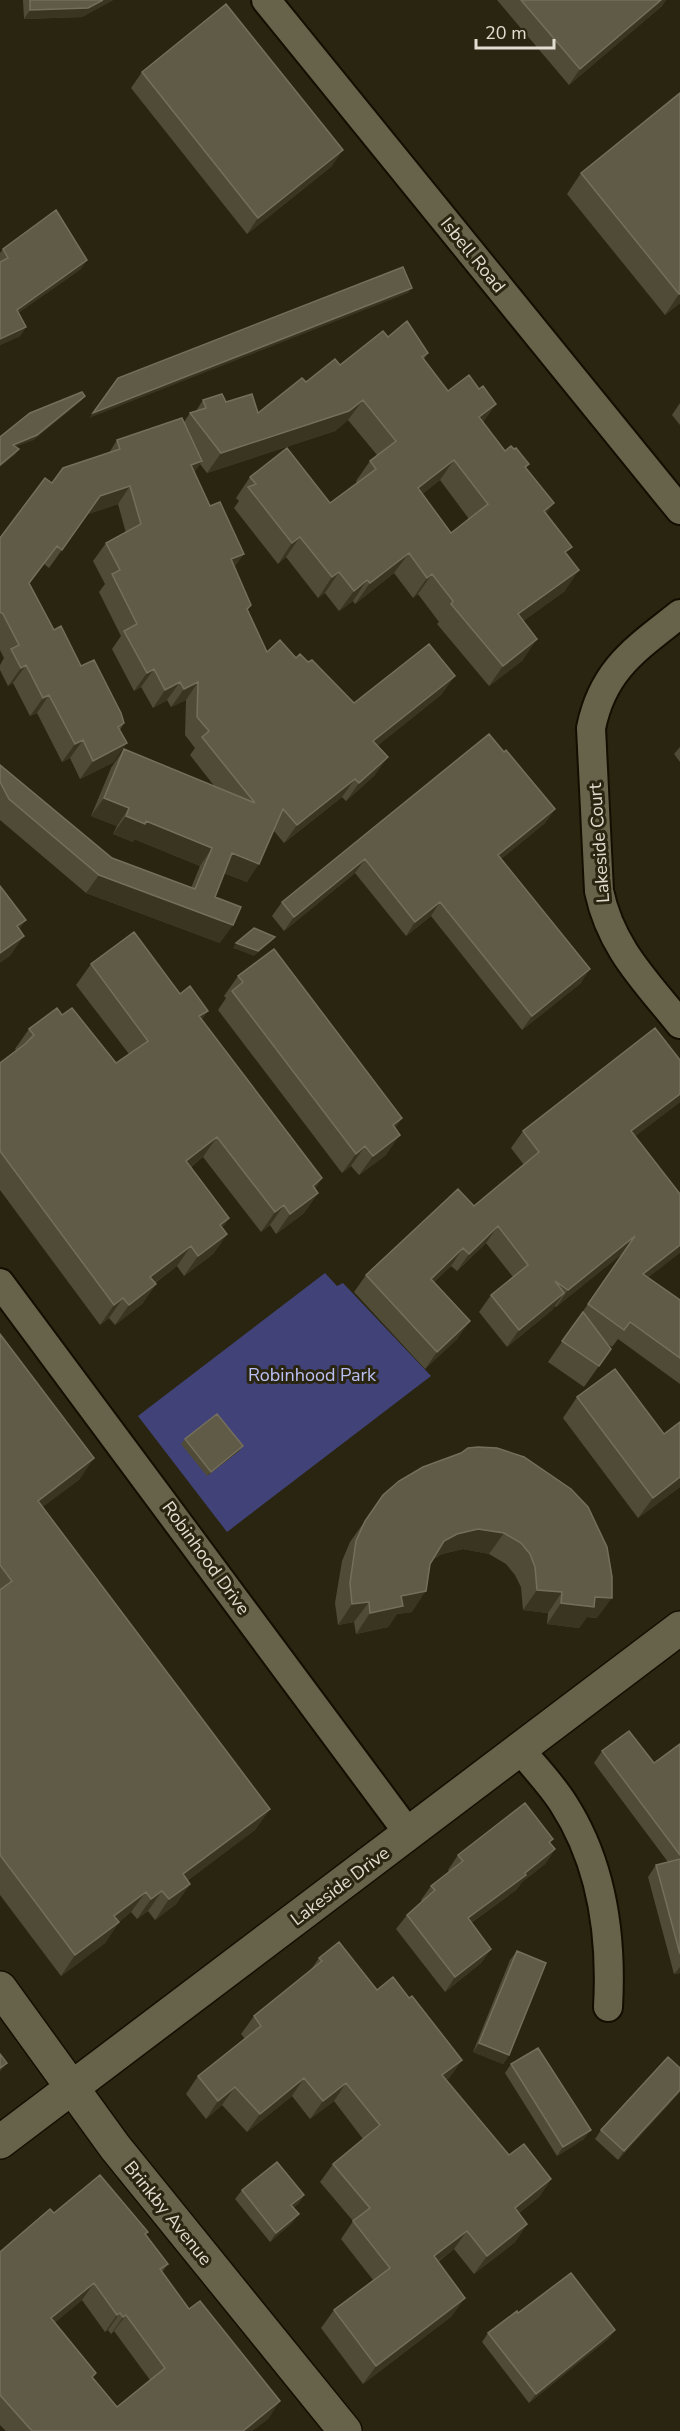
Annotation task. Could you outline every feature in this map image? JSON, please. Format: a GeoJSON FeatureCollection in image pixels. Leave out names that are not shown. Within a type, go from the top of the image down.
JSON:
{"type":"FeatureCollection","features":[{"type":"Feature","properties":{"kind":"street","name":"Isbell Road"},"geometry":{"type":"LineString","coordinates":[[266,0],[680,510]]}},
{"type":"Feature","properties":{"kind":"street","name":"Lakeside Court"},"geometry":{"type":"LineString","coordinates":[[680,614],[629,655],[610,677],[596,702],[591,728],[601,899],[604,916],[616,942],[680,1024]]}},
{"type":"Feature","properties":{"kind":"street","name":"Robinhood Drive"},"geometry":{"type":"LineString","coordinates":[[0,1283],[409,1834]]}},
{"type":"Feature","properties":{"kind":"street","name":"Lakeside Drive"},"geometry":{"type":"LineString","coordinates":[[0,2142],[680,1628]]}},
{"type":"Feature","properties":{"kind":"street"},"geometry":{"type":"LineString","coordinates":[[520,1749],[563,1803],[583,1840],[606,1920],[610,1968],[608,2007]]}},
{"type":"Feature","properties":{"kind":"street","name":"Brinkby Avenue"},"geometry":{"type":"LineString","coordinates":[[0,1988],[157,2199],[345,2431]]}},
{"type":"Feature","properties":{"kind":"green space","name":"Robinhood Park"},"geometry":{"type":"Polygon","coordinates":[[[325,1273],[337,1286],[343,1283],[431,1376],[227,1532],[138,1416],[325,1273]]]}},
{"type":"Feature","properties":{"kind":"building"},"geometry":{"type":"Polygon","coordinates":[[[30,0],[103,0],[88,8],[30,10],[30,0]]]}},
{"type":"Feature","properties":{"kind":"building"},"geometry":{"type":"Polygon","coordinates":[[[521,0],[661,0],[580,69],[521,0]]]}},
{"type":"Feature","properties":{"kind":"building"},"geometry":{"type":"Polygon","coordinates":[[[226,4],[343,150],[258,218],[142,72],[226,4]]]}},
{"type":"Feature","properties":{"kind":"building"},"geometry":{"type":"Polygon","coordinates":[[[680,93],[680,294],[679,294],[581,173],[680,93]]]}},
{"type":"Feature","properties":{"kind":"building"},"geometry":{"type":"Polygon","coordinates":[[[56,210],[87,260],[17,310],[26,327],[0,339],[0,262],[8,258],[3,249],[56,210]]]}},
{"type":"Feature","properties":{"kind":"building"},"geometry":{"type":"Polygon","coordinates":[[[403,267],[412,288],[93,413],[118,378],[403,267]]]}},
{"type":"Feature","properties":{"kind":"building"},"geometry":{"type":"Polygon","coordinates":[[[407,321],[428,353],[422,357],[448,391],[469,375],[479,389],[483,386],[496,404],[479,417],[505,451],[511,446],[516,448],[529,464],[525,467],[554,503],[544,511],[572,547],[565,552],[579,570],[518,614],[537,639],[503,666],[451,604],[453,601],[432,574],[427,578],[409,553],[370,583],[367,580],[354,591],[339,572],[332,577],[300,537],[292,543],[248,487],[256,484],[250,477],[287,448],[330,503],[376,469],[370,461],[396,441],[363,400],[349,411],[221,453],[190,413],[206,408],[203,400],[222,394],[226,402],[252,394],[258,413],[302,378],[306,382],[335,359],[340,365],[383,331],[388,337],[407,321]],[[454,460],[418,488],[451,533],[488,504],[454,460]]]}},
{"type":"Feature","properties":{"kind":"building"},"geometry":{"type":"Polygon","coordinates":[[[82,392],[85,396],[37,435],[13,445],[19,449],[0,465],[0,437],[30,413],[82,392]]]}},
{"type":"Feature","properties":{"kind":"building"},"geometry":{"type":"Polygon","coordinates":[[[182,418],[202,461],[191,465],[210,506],[220,502],[244,554],[231,559],[251,605],[247,609],[267,652],[280,640],[296,658],[300,654],[308,662],[312,660],[354,703],[429,644],[455,676],[373,741],[388,757],[359,783],[355,779],[297,825],[283,809],[259,864],[232,853],[215,897],[241,907],[233,925],[99,875],[9,799],[0,782],[0,765],[112,858],[195,889],[212,848],[146,821],[145,824],[126,816],[129,808],[104,798],[124,749],[255,803],[202,737],[209,731],[197,717],[198,682],[184,689],[180,682],[165,690],[154,669],[147,673],[124,631],[137,624],[112,574],[120,570],[106,543],[141,524],[130,486],[100,496],[62,550],[57,546],[29,583],[54,630],[61,626],[81,666],[94,660],[121,713],[124,723],[118,727],[127,743],[93,761],[83,740],[75,744],[49,695],[43,698],[26,665],[21,668],[11,649],[19,645],[0,612],[0,538],[45,478],[52,483],[63,468],[120,449],[117,440],[182,418]]]}},
{"type":"Feature","properties":{"kind":"building"},"geometry":{"type":"Polygon","coordinates":[[[489,734],[504,752],[506,750],[555,809],[498,855],[590,969],[532,1016],[440,902],[415,922],[365,859],[294,917],[282,902],[489,734]]]}},
{"type":"Feature","properties":{"kind":"building"},"geometry":{"type":"Polygon","coordinates":[[[0,886],[26,920],[17,926],[24,936],[0,953],[0,886]]]}},
{"type":"Feature","properties":{"kind":"building"},"geometry":{"type":"Polygon","coordinates":[[[254,928],[275,937],[258,951],[236,943],[254,928]]]}},
{"type":"Feature","properties":{"kind":"building"},"geometry":{"type":"Polygon","coordinates":[[[134,932],[180,994],[190,986],[208,1011],[199,1016],[322,1178],[313,1186],[318,1193],[290,1214],[284,1205],[275,1212],[217,1137],[186,1161],[229,1218],[220,1225],[227,1234],[198,1256],[191,1246],[150,1277],[156,1284],[129,1305],[123,1298],[114,1305],[0,1151],[0,1063],[34,1035],[29,1029],[57,1008],[62,1015],[72,1008],[116,1063],[148,1041],[91,964],[134,932]]]}},
{"type":"Feature","properties":{"kind":"building"},"geometry":{"type":"Polygon","coordinates":[[[274,949],[402,1118],[393,1125],[400,1135],[373,1156],[365,1146],[356,1154],[232,991],[243,982],[238,976],[274,949]]]}},
{"type":"Feature","properties":{"kind":"building"},"geometry":{"type":"Polygon","coordinates":[[[655,1028],[680,1060],[680,1094],[631,1131],[680,1194],[680,1245],[643,1274],[680,1300],[680,1358],[630,1322],[624,1330],[588,1304],[635,1236],[568,1290],[555,1281],[564,1293],[519,1330],[491,1295],[528,1265],[498,1226],[469,1254],[463,1248],[431,1279],[470,1321],[437,1352],[366,1275],[458,1189],[474,1206],[539,1152],[523,1131],[655,1028]]]}},
{"type":"Feature","properties":{"kind":"building"},"geometry":{"type":"Polygon","coordinates":[[[583,1312],[611,1349],[599,1366],[562,1341],[583,1312]]]}},
{"type":"Feature","properties":{"kind":"building"},"geometry":{"type":"Polygon","coordinates":[[[0,1334],[94,1458],[38,1501],[270,1809],[183,1874],[190,1884],[169,1899],[162,1891],[151,1899],[146,1892],[114,1916],[119,1922],[75,1955],[0,1855],[0,1590],[12,1581],[0,1565],[0,1334]]]}},
{"type":"Feature","properties":{"kind":"building"},"geometry":{"type":"Polygon","coordinates":[[[615,1369],[664,1434],[680,1422],[680,1477],[653,1498],[577,1397],[615,1369]]]}},
{"type":"Feature","properties":{"kind":"building"},"geometry":{"type":"Polygon","coordinates":[[[217,1414],[243,1446],[211,1472],[185,1439],[217,1414]]]}},
{"type":"Feature","properties":{"kind":"building"},"geometry":{"type":"Polygon","coordinates":[[[468,1448],[497,1448],[524,1457],[571,1489],[588,1507],[607,1547],[612,1577],[612,1598],[595,1597],[594,1607],[561,1603],[562,1592],[537,1590],[535,1567],[530,1554],[521,1543],[504,1533],[478,1529],[457,1534],[444,1541],[430,1564],[426,1591],[401,1596],[403,1606],[370,1613],[369,1602],[352,1604],[350,1583],[356,1541],[365,1521],[383,1495],[399,1481],[423,1467],[461,1453],[468,1448]]]}},
{"type":"Feature","properties":{"kind":"building"},"geometry":{"type":"Polygon","coordinates":[[[629,1731],[654,1763],[680,1744],[680,1855],[602,1751],[629,1731]]]}},
{"type":"Feature","properties":{"kind":"building"},"geometry":{"type":"Polygon","coordinates":[[[525,1803],[553,1839],[549,1842],[555,1849],[525,1873],[526,1875],[468,1918],[491,1949],[455,1977],[407,1915],[435,1890],[431,1886],[463,1861],[458,1855],[525,1803]]]}},
{"type":"Feature","properties":{"kind":"building"},"geometry":{"type":"Polygon","coordinates":[[[680,1859],[680,1954],[656,1865],[680,1859]]]}},
{"type":"Feature","properties":{"kind":"building"},"geometry":{"type":"Polygon","coordinates":[[[339,1942],[377,1990],[393,1977],[409,1998],[412,1996],[462,2060],[442,2075],[509,2155],[524,2144],[551,2179],[515,2208],[527,2224],[487,2256],[467,2231],[434,2256],[465,2298],[376,2366],[334,2310],[390,2268],[353,2221],[370,2208],[333,2164],[380,2125],[346,2083],[323,2101],[304,2078],[260,2114],[235,2087],[218,2101],[198,2076],[261,2026],[254,2016],[322,1961],[319,1958],[339,1942]]]}},
{"type":"Feature","properties":{"kind":"building"},"geometry":{"type":"Polygon","coordinates":[[[517,1951],[546,1963],[509,2055],[479,2043],[517,1951]]]}},
{"type":"Feature","properties":{"kind":"building"},"geometry":{"type":"Polygon","coordinates":[[[538,2048],[591,2130],[563,2147],[511,2064],[538,2048]]]}},
{"type":"Feature","properties":{"kind":"building"},"geometry":{"type":"Polygon","coordinates":[[[0,2054],[7,2063],[0,2068],[0,2054]]]}},
{"type":"Feature","properties":{"kind":"building"},"geometry":{"type":"Polygon","coordinates":[[[668,2057],[680,2068],[680,2090],[624,2151],[601,2130],[668,2057]]]}},
{"type":"Feature","properties":{"kind":"building"},"geometry":{"type":"Polygon","coordinates":[[[277,2162],[304,2195],[291,2205],[299,2214],[276,2233],[242,2190],[277,2162]]]}},
{"type":"Feature","properties":{"kind":"building"},"geometry":{"type":"Polygon","coordinates":[[[100,2175],[148,2232],[145,2234],[168,2264],[160,2269],[189,2309],[200,2301],[280,2401],[243,2431],[32,2431],[0,2395],[0,2252],[50,2209],[54,2213],[100,2175]],[[94,2283],[51,2318],[96,2373],[92,2377],[117,2407],[165,2368],[126,2315],[123,2317],[120,2313],[117,2315],[94,2283]]]}},
{"type":"Feature","properties":{"kind":"building"},"geometry":{"type":"Polygon","coordinates":[[[571,2273],[615,2330],[536,2394],[488,2333],[571,2273]]]}}]}
